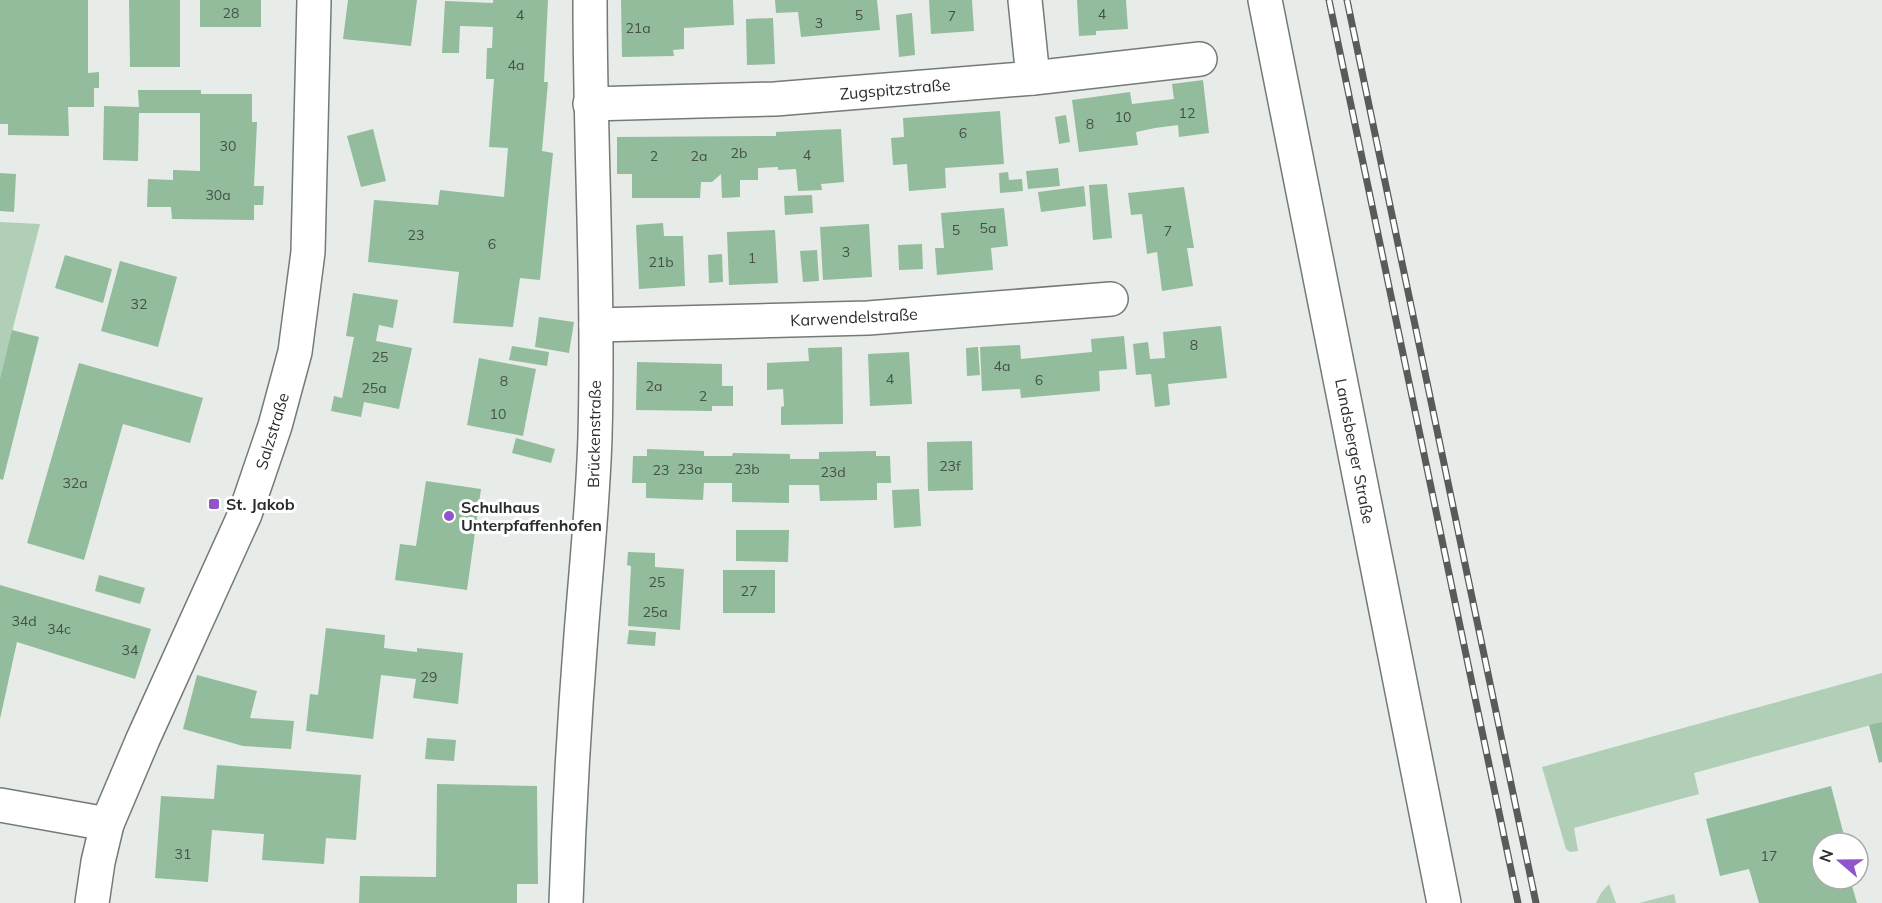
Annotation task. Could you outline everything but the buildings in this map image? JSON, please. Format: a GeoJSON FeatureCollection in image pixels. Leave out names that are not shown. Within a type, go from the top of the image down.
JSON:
{"type":"FeatureCollection","features":[{"type":"Feature","properties":{"kind":"street","name":"Salzstraße"},"geometry":{"type":"LineString","coordinates":[[92,903],[106,824],[245,514],[275,426],[295,352],[308,252],[314,0]]}},
{"type":"Feature","properties":{"kind":"street","name":"Brückenstraße"},"geometry":{"type":"LineString","coordinates":[[566,903],[570,775],[591,534],[595,435],[596,325],[590,104],[590,0]]}},
{"type":"Feature","properties":{"kind":"street"},"geometry":{"type":"LineString","coordinates":[[1025,0],[1033,78]]}},
{"type":"Feature","properties":{"kind":"street","name":"Landsberger Straße"},"geometry":{"type":"LineString","coordinates":[[1265,0],[1444,903]]}},
{"type":"Feature","properties":{"kind":"street","name":"Zugspitzstraße"},"geometry":{"type":"LineString","coordinates":[[590,104],[775,99],[1033,78],[1200,59]]}},
{"type":"Feature","properties":{"kind":"street","name":"Karwendelstraße"},"geometry":{"type":"LineString","coordinates":[[596,325],[868,318],[1111,299]]}},
{"type":"Feature","properties":{"kind":"street"},"geometry":{"type":"LineString","coordinates":[[0,805],[106,824]]}},
{"type":"Feature","properties":{"kind":"green space"},"geometry":{"type":"Polygon","coordinates":[[[0,222],[40,224],[0,378],[0,222]]]}},
{"type":"Feature","properties":{"kind":"green space"},"geometry":{"type":"Polygon","coordinates":[[[1882,673],[1882,722],[1694,773],[1699,794],[1574,828],[1578,851],[1570,852],[1566,849],[1542,767],[1882,673]]]}},
{"type":"Feature","properties":{"kind":"green space"},"geometry":{"type":"Polygon","coordinates":[[[1609,884],[1616,903],[1596,903],[1601,893],[1609,884]]]}},
{"type":"Feature","properties":{"kind":"green space"},"geometry":{"type":"Polygon","coordinates":[[[1674,894],[1676,903],[1639,903],[1674,894]]]}},
{"type":"Feature","properties":{"kind":"railway"},"geometry":{"type":"LineString","coordinates":[[1329,0],[1518,903]]}},
{"type":"Feature","properties":{"kind":"railway"},"geometry":{"type":"LineString","coordinates":[[1347,0],[1536,903]]}},
{"type":"Feature","properties":{"kind":"place","name":"St. Jakob"},"geometry":{"type":"Point","coordinates":[214,504]}},
{"type":"Feature","properties":{"kind":"place","name":"Schulhaus Unterpfaffenhofen"},"geometry":{"type":"Point","coordinates":[449,516]}}]}
